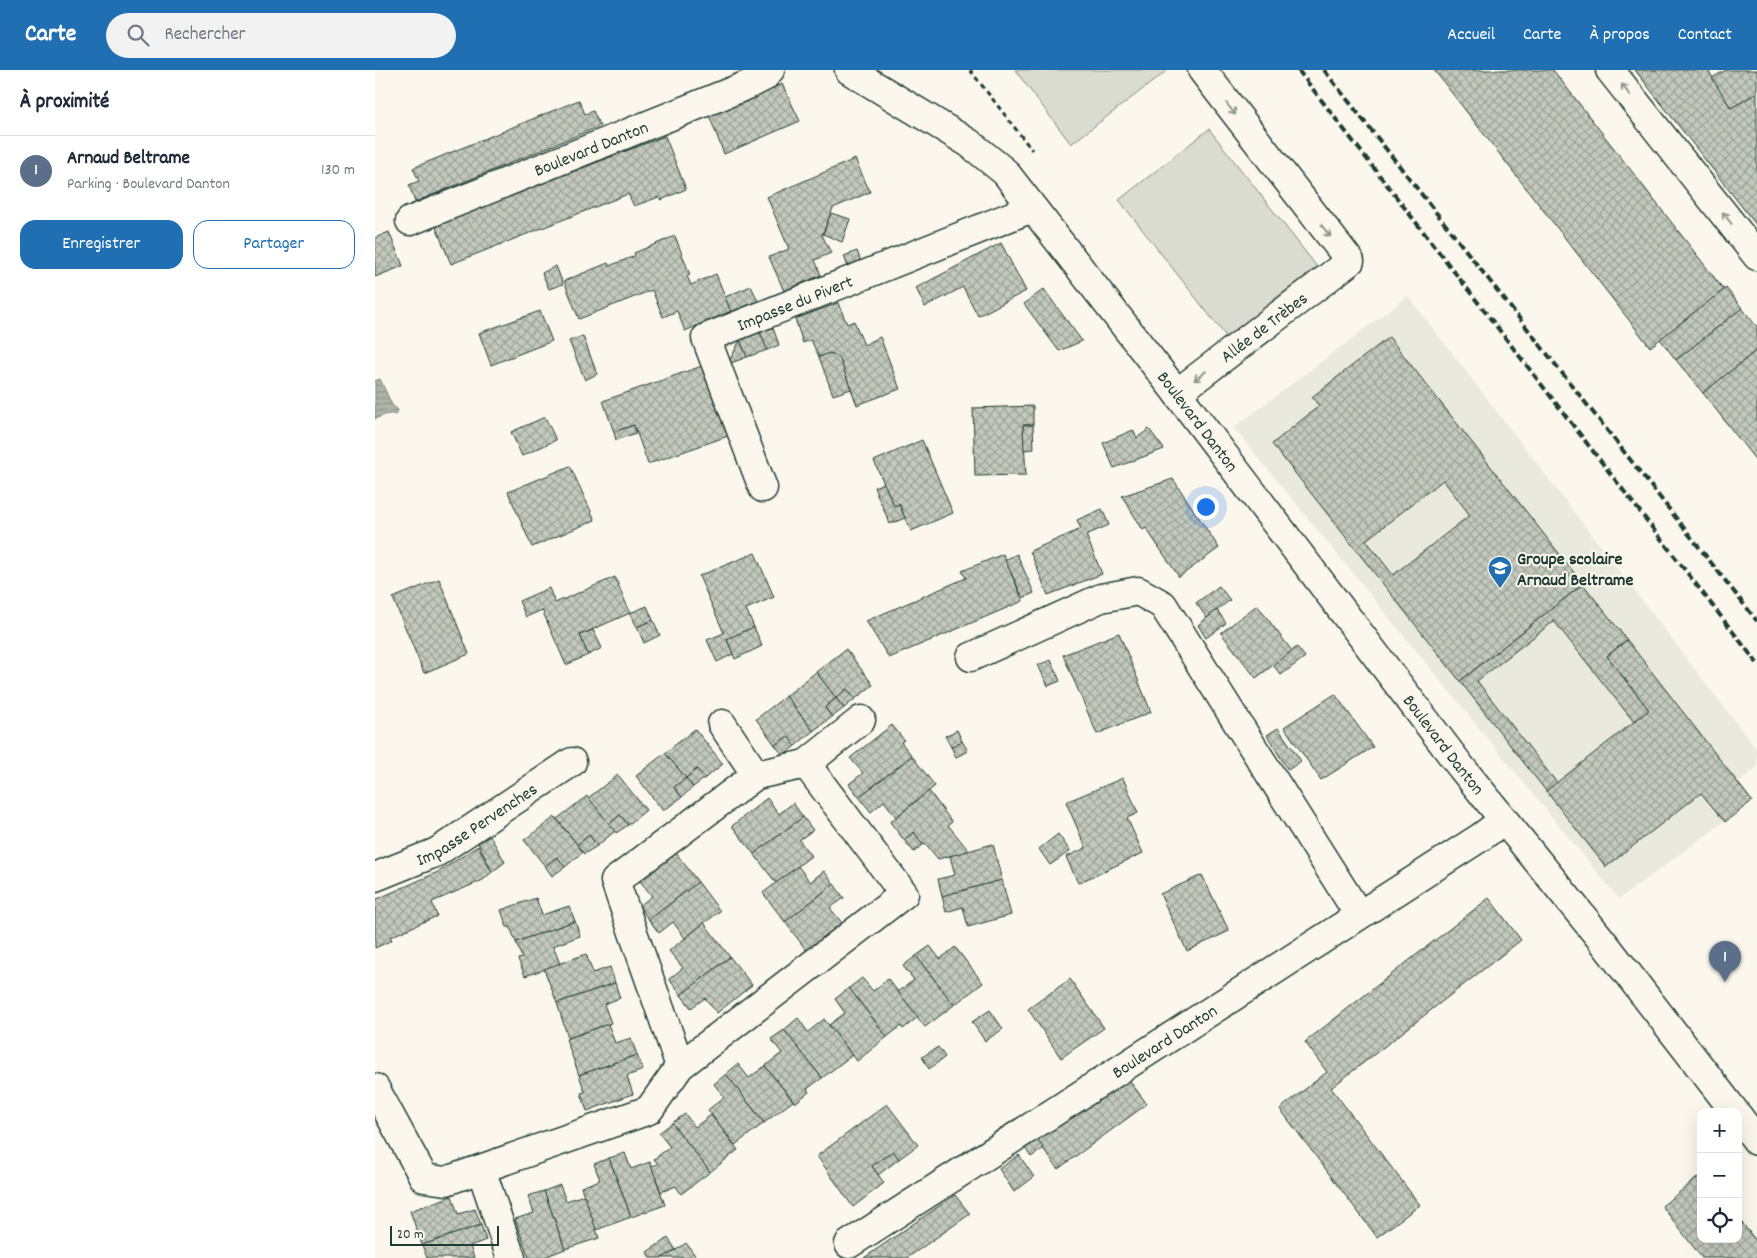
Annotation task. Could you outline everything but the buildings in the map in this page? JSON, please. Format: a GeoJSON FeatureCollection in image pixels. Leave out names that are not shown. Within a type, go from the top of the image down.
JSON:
{"type":"FeatureCollection","features":[{"type":"Feature","properties":{"kind":"street","name":"Boulevard Danton"},"geometry":{"type":"LineString","coordinates":[[410,221],[750,84],[763,77],[769,70]]}},
{"type":"Feature","properties":{"kind":"street","name":"Boulevard Danton"},"geometry":{"type":"LineString","coordinates":[[849,70],[969,143],[1005,172],[1177,393],[1461,767],[1605,944],[1732,1108]]}},
{"type":"Feature","properties":{"kind":"street","name":"Allée de Trèbes"},"geometry":{"type":"LineString","coordinates":[[1177,393],[1349,261],[1201,70]]}},
{"type":"Feature","properties":{"kind":"street"},"geometry":{"type":"LineString","coordinates":[[1610,70],[1757,256]]}},
{"type":"Feature","properties":{"kind":"street","name":"Impasse du Pivert"},"geometry":{"type":"LineString","coordinates":[[763,488],[706,338],[1032,208]]}},
{"type":"Feature","properties":{"kind":"street"},"geometry":{"type":"LineString","coordinates":[[971,657],[1101,598],[1138,591],[1163,606],[1359,915]]}},
{"type":"Feature","properties":{"kind":"street"},"geometry":{"type":"LineString","coordinates":[[680,1066],[615,881],[757,775],[806,764],[861,720]]}},
{"type":"Feature","properties":{"kind":"street"},"geometry":{"type":"LineString","coordinates":[[722,724],[757,775]]}},
{"type":"Feature","properties":{"kind":"street","name":"Impasse Pervenches"},"geometry":{"type":"LineString","coordinates":[[375,877],[437,852],[572,762]]}},
{"type":"Feature","properties":{"kind":"street"},"geometry":{"type":"LineString","coordinates":[[375,1088],[425,1178],[446,1182],[649,1110],[680,1066],[904,894],[806,764]]}},
{"type":"Feature","properties":{"kind":"street","name":"Boulevard Danton"},"geometry":{"type":"LineString","coordinates":[[849,1244],[1481,837],[1504,820]]}},
{"type":"Feature","properties":{"kind":"street"},"geometry":{"type":"LineString","coordinates":[[1742,1121],[1757,1140]]}},
{"type":"Feature","properties":{"kind":"street"},"geometry":{"type":"LineString","coordinates":[[481,1169],[511,1258]]}},
{"type":"Feature","properties":{"kind":"shaded area"},"geometry":{"type":"Polygon","coordinates":[[[1015,70],[1168,70],[1071,144],[1015,70]]]}},
{"type":"Feature","properties":{"kind":"shaded area"},"geometry":{"type":"Polygon","coordinates":[[[1209,129],[1322,273],[1232,344],[1119,200],[1209,129]]]}},
{"type":"Feature","properties":{"kind":"shaded area","name":"Groupe scolaire Arnaud Beltrame"},"geometry":{"type":"Polygon","coordinates":[[[1408,296],[1757,750],[1757,767],[1739,783],[1752,801],[1619,899],[1234,428],[1408,296]]]}},
{"type":"Feature","properties":{"kind":"shaded area"},"geometry":{"type":"Polygon","coordinates":[[[380,379],[392,405],[398,410],[396,415],[388,414],[375,419],[375,381],[380,379]]]}},
{"type":"Feature","properties":{"kind":"railway"},"geometry":{"type":"LineString","coordinates":[[1298,70],[1757,663]]}},
{"type":"Feature","properties":{"kind":"railway"},"geometry":{"type":"LineString","coordinates":[[1324,70],[1757,621]]}},
{"type":"Feature","properties":{"kind":"place","name":"Groupe scolaire Arnaud Beltrame"},"geometry":{"type":"Point","coordinates":[1500,589]}},
{"type":"Feature","properties":{"kind":"place","name":"Arnaud Beltrame"},"geometry":{"type":"Point","coordinates":[1725,982]}}]}
